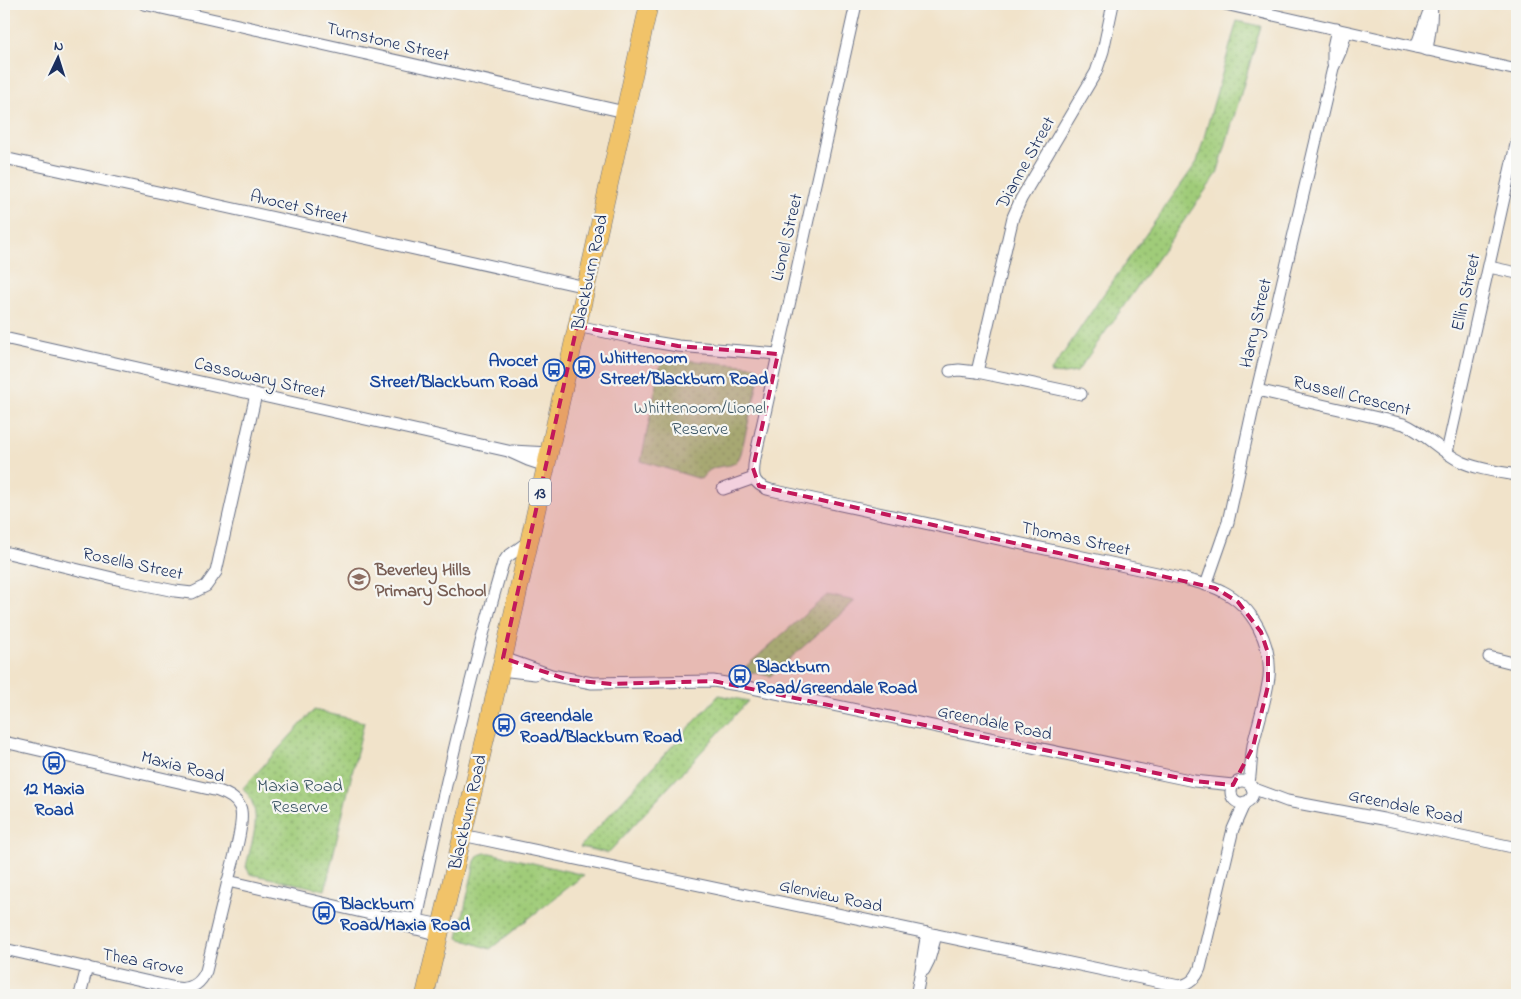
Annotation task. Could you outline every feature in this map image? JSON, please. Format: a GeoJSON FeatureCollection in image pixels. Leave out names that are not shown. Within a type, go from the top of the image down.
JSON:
{"type":"FeatureCollection","features":[{"type":"Feature","properties":{"kind":"main road","name":"Blackburn Road"},"geometry":{"type":"LineString","coordinates":[[425,995],[530,541],[649,4]]}},
{"type":"Feature","properties":{"kind":"street","name":"Turnstone Street"},"geometry":{"type":"LineString","coordinates":[[144,4],[625,112]]}},
{"type":"Feature","properties":{"kind":"street","name":"Lionel Street"},"geometry":{"type":"LineString","coordinates":[[754,478],[755,458],[856,4]]}},
{"type":"Feature","properties":{"kind":"street","name":"Dianne Street"},"geometry":{"type":"LineString","coordinates":[[977,372],[1016,208],[1096,72],[1103,52],[1113,4]]}},
{"type":"Feature","properties":{"kind":"street"},"geometry":{"type":"LineString","coordinates":[[1225,4],[1517,70]]}},
{"type":"Feature","properties":{"kind":"street"},"geometry":{"type":"LineString","coordinates":[[1421,49],[1432,4]]}},
{"type":"Feature","properties":{"kind":"street","name":"Harry Street"},"geometry":{"type":"LineString","coordinates":[[1206,585],[1228,522],[1333,68],[1334,47],[1342,30]]}},
{"type":"Feature","properties":{"kind":"street","name":"Ellin Street"},"geometry":{"type":"LineString","coordinates":[[1447,452],[1517,140]]}},
{"type":"Feature","properties":{"kind":"street","name":"Avocet Street"},"geometry":{"type":"LineString","coordinates":[[4,158],[586,287]]}},
{"type":"Feature","properties":{"kind":"street"},"geometry":{"type":"LineString","coordinates":[[1489,267],[1517,273]]}},
{"type":"Feature","properties":{"kind":"street"},"geometry":{"type":"LineString","coordinates":[[577,326],[670,344],[778,354]]}},
{"type":"Feature","properties":{"kind":"street","name":"Cassowary Street"},"geometry":{"type":"LineString","coordinates":[[4,338],[508,451],[528,460],[547,460]]}},
{"type":"Feature","properties":{"kind":"street"},"geometry":{"type":"LineString","coordinates":[[950,371],[977,372],[1081,394]]}},
{"type":"Feature","properties":{"kind":"street","name":"Russell Crescent"},"geometry":{"type":"LineString","coordinates":[[1257,390],[1404,424],[1419,431],[1464,462],[1517,475]]}},
{"type":"Feature","properties":{"kind":"street","name":"Rosella Street"},"geometry":{"type":"LineString","coordinates":[[4,552],[175,591],[192,593],[206,586],[216,572],[256,394]]}},
{"type":"Feature","properties":{"kind":"street"},"geometry":{"type":"LineString","coordinates":[[723,490],[754,478]]}},
{"type":"Feature","properties":{"kind":"street","name":"Thomas Street"},"geometry":{"type":"LineString","coordinates":[[754,478],[759,486],[771,490],[1206,585],[1228,594],[1255,621],[1268,653],[1269,675],[1253,747],[1240,788],[1233,830],[1200,968],[1191,982]]}},
{"type":"Feature","properties":{"kind":"street","name":"Blackburn Road"},"geometry":{"type":"LineString","coordinates":[[416,924],[455,749],[498,579],[507,557],[530,541]]}},
{"type":"Feature","properties":{"kind":"street"},"geometry":{"type":"LineString","coordinates":[[1489,657],[1517,664]]}},
{"type":"Feature","properties":{"kind":"street","name":"Greendale Road"},"geometry":{"type":"LineString","coordinates":[[502,664],[592,684],[713,681],[1194,781],[1240,788],[1287,801],[1383,819],[1517,848]]}},
{"type":"Feature","properties":{"kind":"street","name":"Maxia Road"},"geometry":{"type":"LineString","coordinates":[[4,742],[218,791],[231,797],[239,805],[242,819],[228,881]]}},
{"type":"Feature","properties":{"kind":"street","name":"Thomas Street"},"geometry":{"type":"LineString","coordinates":[[1233,830],[1247,801],[1253,795],[1240,788]]}},
{"type":"Feature","properties":{"kind":"street","name":"Greendale Road"},"geometry":{"type":"LineString","coordinates":[[1240,788],[1238,802],[1287,801]]}},
{"type":"Feature","properties":{"kind":"street","name":"Glenview Road"},"geometry":{"type":"LineString","coordinates":[[462,835],[1174,986],[1184,986],[1191,982]]}},
{"type":"Feature","properties":{"kind":"street"},"geometry":{"type":"LineString","coordinates":[[228,881],[440,930]]}},
{"type":"Feature","properties":{"kind":"street","name":"Thea Grove"},"geometry":{"type":"LineString","coordinates":[[4,948],[182,989],[187,988],[202,981],[206,971],[228,881]]}},
{"type":"Feature","properties":{"kind":"street"},"geometry":{"type":"LineString","coordinates":[[916,995],[921,976],[929,960],[932,934]]}},
{"type":"Feature","properties":{"kind":"street"},"geometry":{"type":"LineString","coordinates":[[80,995],[87,967]]}},
{"type":"Feature","properties":{"kind":"highlighted area"},"geometry":{"type":"Polygon","coordinates":[[[577,326],[678,346],[778,354],[753,468],[759,486],[1215,588],[1238,602],[1261,632],[1268,653],[1268,686],[1253,747],[1233,785],[1194,781],[713,681],[612,684],[569,680],[503,658],[577,326]]]}},
{"type":"Feature","properties":{"kind":"green space"},"geometry":{"type":"Polygon","coordinates":[[[1237,21],[1261,26],[1217,174],[1077,372],[1064,374],[1050,373],[1197,162],[1237,21]]]}},
{"type":"Feature","properties":{"kind":"green space","name":"Whittenoom/Lionel Reserve"},"geometry":{"type":"Polygon","coordinates":[[[662,358],[755,366],[760,373],[741,453],[736,462],[712,469],[701,479],[641,461],[662,358]]]}},
{"type":"Feature","properties":{"kind":"green space"},"geometry":{"type":"Polygon","coordinates":[[[827,595],[855,601],[770,676],[742,670],[827,595]]]}},
{"type":"Feature","properties":{"kind":"green space"},"geometry":{"type":"Polygon","coordinates":[[[719,695],[748,701],[608,853],[580,847],[719,695]]]}},
{"type":"Feature","properties":{"kind":"green space","name":"Maxia Road Reserve"},"geometry":{"type":"Polygon","coordinates":[[[314,710],[364,722],[325,890],[250,874],[246,867],[255,826],[255,816],[250,797],[243,788],[314,710]]]}},
{"type":"Feature","properties":{"kind":"green space"},"geometry":{"type":"Polygon","coordinates":[[[485,853],[584,875],[490,949],[458,938],[475,861],[479,855],[485,853]]]}},
{"type":"Feature","properties":{"kind":"place","name":"Whittenoom Street/Blackburn Road"},"geometry":{"type":"Point","coordinates":[584,367]}},
{"type":"Feature","properties":{"kind":"place","name":"Avocet Street/Blackburn Road"},"geometry":{"type":"Point","coordinates":[554,370]}},
{"type":"Feature","properties":{"kind":"place","name":"Beverley Hills Primary School"},"geometry":{"type":"Point","coordinates":[359,579]}},
{"type":"Feature","properties":{"kind":"place","name":"Blackburn Road/Greendale Road"},"geometry":{"type":"Point","coordinates":[740,676]}},
{"type":"Feature","properties":{"kind":"place","name":"Greendale Road/Blackburn Road"},"geometry":{"type":"Point","coordinates":[504,725]}},
{"type":"Feature","properties":{"kind":"place","name":"12 Maxia Road"},"geometry":{"type":"Point","coordinates":[54,763]}},
{"type":"Feature","properties":{"kind":"place","name":"Blackburn Road/Maxia Road"},"geometry":{"type":"Point","coordinates":[324,913]}}]}
